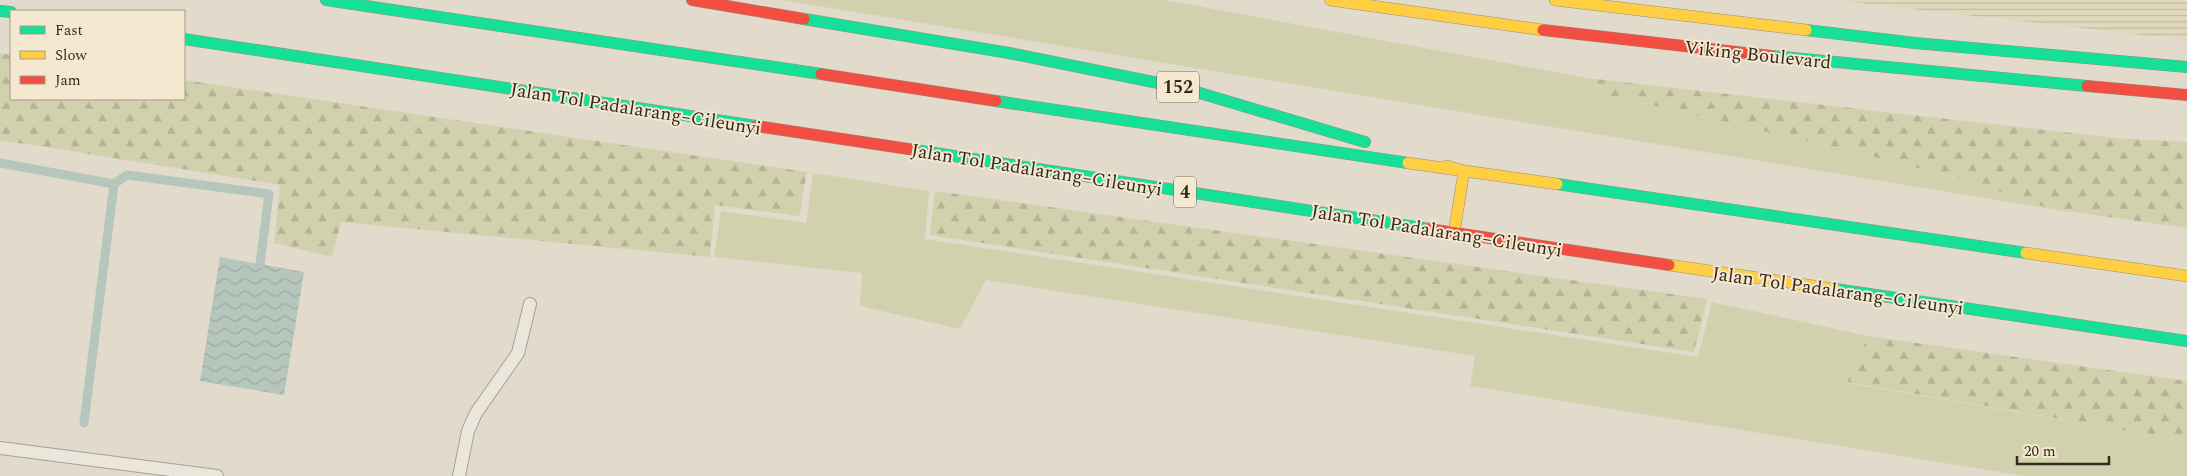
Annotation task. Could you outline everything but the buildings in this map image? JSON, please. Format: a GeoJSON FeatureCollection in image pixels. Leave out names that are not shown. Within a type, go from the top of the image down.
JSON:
{"type":"FeatureCollection","features":[{"type":"Feature","properties":{"kind":"main road"},"geometry":{"type":"LineString","coordinates":[[326,0],[1464,171],[2187,276]]}},
{"type":"Feature","properties":{"kind":"main road","name":"152"},"geometry":{"type":"LineString","coordinates":[[692,0],[1009,53],[1183,88],[1464,171]]}},
{"type":"Feature","properties":{"kind":"main road","name":"Viking Boulevard"},"geometry":{"type":"LineString","coordinates":[[1330,0],[1588,36],[1907,70],[2187,95]]}},
{"type":"Feature","properties":{"kind":"main road","name":"Viking Boulevard"},"geometry":{"type":"LineString","coordinates":[[1555,0],[1915,43],[2187,68]]}},
{"type":"Feature","properties":{"kind":"main road","name":"Jalan Tol Padalarang–Cileunyi"},"geometry":{"type":"LineString","coordinates":[[185,39],[1454,233],[2187,341]]}},
{"type":"Feature","properties":{"kind":"main road"},"geometry":{"type":"LineString","coordinates":[[1454,233],[1464,171]]}},
{"type":"Feature","properties":{"kind":"lane"},"geometry":{"type":"LineString","coordinates":[[459,476],[468,431],[476,413],[518,353],[530,304]]}},
{"type":"Feature","properties":{"kind":"lane"},"geometry":{"type":"LineString","coordinates":[[0,448],[217,476]]}},
{"type":"Feature","properties":{"kind":"shaded area"},"geometry":{"type":"Polygon","coordinates":[[[1834,0],[2187,0],[2187,40],[1834,0]]]}},
{"type":"Feature","properties":{"kind":"green space"},"geometry":{"type":"Polygon","coordinates":[[[782,0],[1165,0],[1587,78],[1612,96],[1955,177],[2051,209],[782,0]]]}},
{"type":"Feature","properties":{"kind":"green space"},"geometry":{"type":"Polygon","coordinates":[[[0,53],[10,55],[10,100],[185,100],[185,80],[807,172],[799,216],[715,205],[710,257],[341,222],[332,257],[274,243],[280,185],[0,141],[0,53]]]}},
{"type":"Feature","properties":{"kind":"green space"},"geometry":{"type":"Polygon","coordinates":[[[1587,78],[2115,138],[2187,142],[2187,228],[2051,209],[1955,177],[1612,96],[1587,78]]]}},
{"type":"Feature","properties":{"kind":"green space"},"geometry":{"type":"Polygon","coordinates":[[[813,173],[929,191],[925,239],[1698,357],[1712,302],[1868,336],[1847,383],[2187,441],[2187,476],[2025,476],[1470,386],[1475,356],[986,280],[960,329],[860,306],[862,273],[714,257],[721,211],[806,223],[813,173]]]}},
{"type":"Feature","properties":{"kind":"green space"},"geometry":{"type":"Polygon","coordinates":[[[935,191],[1707,299],[1694,352],[930,235],[935,191]]]}},
{"type":"Feature","properties":{"kind":"green space"},"geometry":{"type":"Polygon","coordinates":[[[1868,336],[2187,381],[2187,441],[1847,382],[1868,336]]]}},
{"type":"Feature","properties":{"kind":"water"},"geometry":{"type":"Polygon","coordinates":[[[220,257],[304,272],[284,395],[200,381],[220,257]]]}},
{"type":"Feature","properties":{"kind":"waterway"},"geometry":{"type":"LineString","coordinates":[[0,163],[114,184],[84,423]]}},
{"type":"Feature","properties":{"kind":"waterway"},"geometry":{"type":"LineString","coordinates":[[114,184],[127,175],[269,194],[260,264]]}},
{"type":"Feature","properties":{"kind":"traffic: fast"},"geometry":{"type":"LineString","coordinates":[[326,0],[821,74]]}},
{"type":"Feature","properties":{"kind":"traffic: fast"},"geometry":{"type":"LineString","coordinates":[[0,11],[10,12]]}},
{"type":"Feature","properties":{"kind":"traffic: fast"},"geometry":{"type":"LineString","coordinates":[[804,19],[1009,53],[1183,88],[1365,142]]}},
{"type":"Feature","properties":{"kind":"traffic: fast"},"geometry":{"type":"LineString","coordinates":[[1806,30],[1915,43],[2187,67]]}},
{"type":"Feature","properties":{"kind":"traffic: fast"},"geometry":{"type":"LineString","coordinates":[[185,39],[756,126]]}},
{"type":"Feature","properties":{"kind":"traffic: fast"},"geometry":{"type":"LineString","coordinates":[[1772,56],[2087,86]]}},
{"type":"Feature","properties":{"kind":"traffic: fast"},"geometry":{"type":"LineString","coordinates":[[996,101],[1408,163]]}},
{"type":"Feature","properties":{"kind":"traffic: fast"},"geometry":{"type":"LineString","coordinates":[[915,150],[1429,229]]}},
{"type":"Feature","properties":{"kind":"traffic: fast"},"geometry":{"type":"LineString","coordinates":[[1557,184],[2026,253]]}},
{"type":"Feature","properties":{"kind":"traffic: fast"},"geometry":{"type":"LineString","coordinates":[[1835,289],[2187,341]]}},
{"type":"Feature","properties":{"kind":"traffic: slow"},"geometry":{"type":"LineString","coordinates":[[1330,0],[1543,30]]}},
{"type":"Feature","properties":{"kind":"traffic: slow"},"geometry":{"type":"LineString","coordinates":[[1555,0],[1806,30]]}},
{"type":"Feature","properties":{"kind":"traffic: slow"},"geometry":{"type":"LineString","coordinates":[[1408,163],[1557,184]]}},
{"type":"Feature","properties":{"kind":"traffic: slow"},"geometry":{"type":"LineString","coordinates":[[1447,166],[1464,171],[1454,233]]}},
{"type":"Feature","properties":{"kind":"traffic: slow"},"geometry":{"type":"LineString","coordinates":[[2026,253],[2187,276]]}},
{"type":"Feature","properties":{"kind":"traffic: slow"},"geometry":{"type":"LineString","coordinates":[[1669,265],[1835,289]]}},
{"type":"Feature","properties":{"kind":"traffic: jam"},"geometry":{"type":"LineString","coordinates":[[692,0],[804,19]]}},
{"type":"Feature","properties":{"kind":"traffic: jam"},"geometry":{"type":"LineString","coordinates":[[1543,30],[1772,56]]}},
{"type":"Feature","properties":{"kind":"traffic: jam"},"geometry":{"type":"LineString","coordinates":[[821,74],[996,101]]}},
{"type":"Feature","properties":{"kind":"traffic: jam"},"geometry":{"type":"LineString","coordinates":[[2087,86],[2187,95]]}},
{"type":"Feature","properties":{"kind":"traffic: jam"},"geometry":{"type":"LineString","coordinates":[[756,126],[915,150]]}},
{"type":"Feature","properties":{"kind":"traffic: jam"},"geometry":{"type":"LineString","coordinates":[[1429,229],[1669,265]]}}]}
